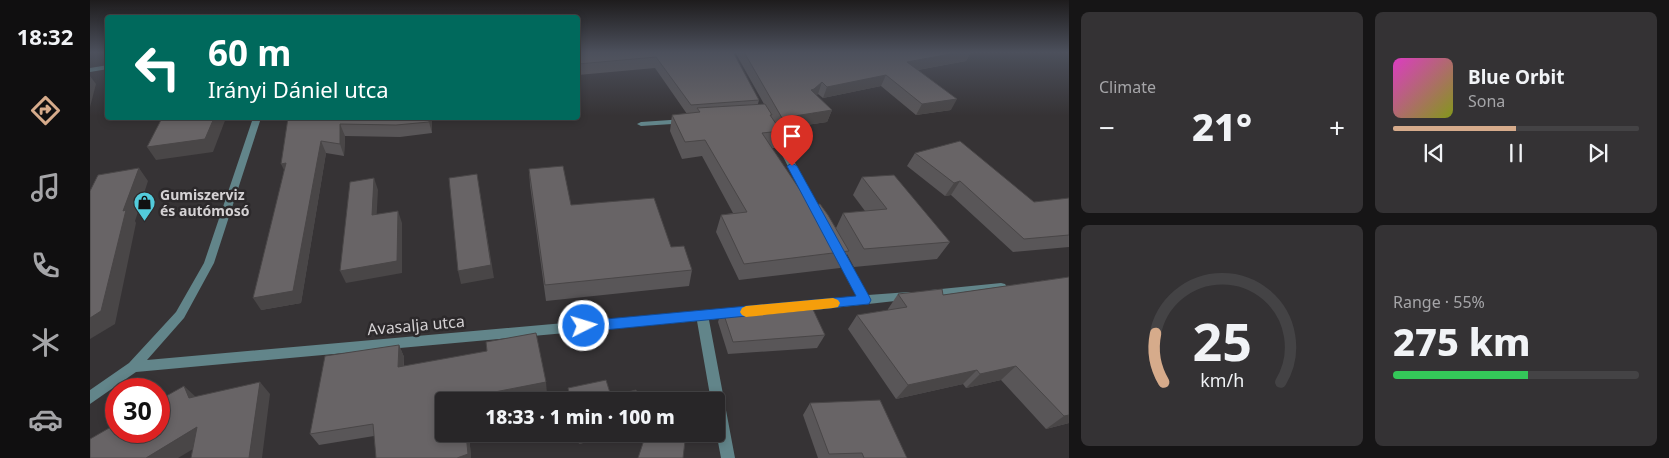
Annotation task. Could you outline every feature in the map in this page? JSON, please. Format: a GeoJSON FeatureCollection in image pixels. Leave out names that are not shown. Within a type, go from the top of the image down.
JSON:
{"type":"FeatureCollection","features":[{"type":"Feature","properties":{"kind":"street"},"geometry":{"type":"LineString","coordinates":[[90,398],[133,367],[180,314],[209,263],[256,120]]}},
{"type":"Feature","properties":{"kind":"street"},"geometry":{"type":"LineString","coordinates":[[641,124],[698,120]]}},
{"type":"Feature","properties":{"kind":"street"},"geometry":{"type":"LineString","coordinates":[[769,124],[824,225]]}},
{"type":"Feature","properties":{"kind":"street"},"geometry":{"type":"LineString","coordinates":[[833,241],[865,300]]}},
{"type":"Feature","properties":{"kind":"street"},"geometry":{"type":"LineString","coordinates":[[788,308],[1011,286]]}},
{"type":"Feature","properties":{"kind":"street","name":"Avasalja utca"},"geometry":{"type":"LineString","coordinates":[[133,367],[750,311]]}},
{"type":"Feature","properties":{"kind":"street"},"geometry":{"type":"LineString","coordinates":[[702,316],[728,458]]}},
{"type":"Feature","properties":{"kind":"building"},"geometry":{"type":"Polygon","coordinates":[[[668,73],[745,73],[759,100],[691,105],[668,73]]]}},
{"type":"Feature","properties":{"kind":"building"},"geometry":{"type":"Polygon","coordinates":[[[756,73],[922,73],[957,99],[922,104],[886,75],[827,87],[822,82],[811,90],[832,110],[782,118],[756,73]]]}},
{"type":"Feature","properties":{"kind":"building"},"geometry":{"type":"Polygon","coordinates":[[[765,104],[781,131],[762,133],[810,205],[820,204],[849,251],[744,264],[721,215],[747,212],[705,140],[685,142],[672,115],[700,112],[697,108],[765,104]]]}},
{"type":"Feature","properties":{"kind":"building"},"geometry":{"type":"Polygon","coordinates":[[[161,120],[213,120],[205,139],[147,147],[161,120]]]}},
{"type":"Feature","properties":{"kind":"building"},"geometry":{"type":"Polygon","coordinates":[[[288,120],[429,120],[429,122],[396,125],[340,124],[340,144],[321,141],[293,291],[253,298],[286,163],[281,164],[288,120]]]}},
{"type":"Feature","properties":{"kind":"building"},"geometry":{"type":"Polygon","coordinates":[[[960,141],[1034,202],[1069,198],[1069,235],[1024,239],[960,181],[954,183],[915,153],[960,141]]]}},
{"type":"Feature","properties":{"kind":"building"},"geometry":{"type":"Polygon","coordinates":[[[563,166],[571,205],[654,198],[671,247],[684,246],[692,270],[545,285],[529,169],[563,166]]]}},
{"type":"Feature","properties":{"kind":"building"},"geometry":{"type":"Polygon","coordinates":[[[139,168],[123,211],[126,210],[101,311],[90,318],[90,191],[98,175],[139,168]]]}},
{"type":"Feature","properties":{"kind":"building"},"geometry":{"type":"Polygon","coordinates":[[[477,174],[491,265],[458,271],[449,178],[477,174]]]}},
{"type":"Feature","properties":{"kind":"building"},"geometry":{"type":"Polygon","coordinates":[[[894,175],[950,242],[864,249],[843,213],[887,209],[862,177],[894,175]]]}},
{"type":"Feature","properties":{"kind":"building"},"geometry":{"type":"Polygon","coordinates":[[[374,178],[372,215],[398,211],[397,261],[340,271],[350,182],[374,178]]]}},
{"type":"Feature","properties":{"kind":"building"},"geometry":{"type":"Polygon","coordinates":[[[1069,277],[1069,415],[1064,416],[1016,366],[980,374],[977,370],[908,385],[857,315],[907,307],[898,294],[942,289],[943,295],[1069,277]]]}},
{"type":"Feature","properties":{"kind":"building"},"geometry":{"type":"Polygon","coordinates":[[[810,303],[825,335],[733,342],[722,309],[810,303]]]}},
{"type":"Feature","properties":{"kind":"building"},"geometry":{"type":"Polygon","coordinates":[[[536,333],[546,382],[495,392],[435,392],[435,442],[467,442],[468,454],[457,458],[376,458],[373,424],[310,434],[325,356],[399,345],[398,367],[487,351],[486,342],[536,333]]]}},
{"type":"Feature","properties":{"kind":"building"},"geometry":{"type":"Polygon","coordinates":[[[606,380],[610,392],[569,392],[568,388],[606,380]]]}},
{"type":"Feature","properties":{"kind":"building"},"geometry":{"type":"Polygon","coordinates":[[[260,382],[249,458],[191,458],[197,427],[146,458],[90,458],[90,439],[105,430],[105,443],[170,443],[170,394],[184,386],[189,398],[260,382]]]}},
{"type":"Feature","properties":{"kind":"building"},"geometry":{"type":"Polygon","coordinates":[[[880,400],[907,458],[864,458],[862,453],[829,454],[810,403],[880,400]]]}},
{"type":"Feature","properties":{"kind":"building"},"geometry":{"type":"Polygon","coordinates":[[[643,442],[685,442],[683,458],[638,458],[643,442]]]}},
{"type":"Feature","properties":{"kind":"slow traffic"},"geometry":{"type":"LineString","coordinates":[[746,312],[833,303]]}},
{"type":"Feature","properties":{"kind":"place","name":"Gumiszerviz és autómosó"},"geometry":{"type":"Point","coordinates":[144,221]}},
{"type":"Feature","properties":{"kind":"route"},"geometry":{"type":"LineString","coordinates":[[584,326],[865,300],[792,166]]}}]}
